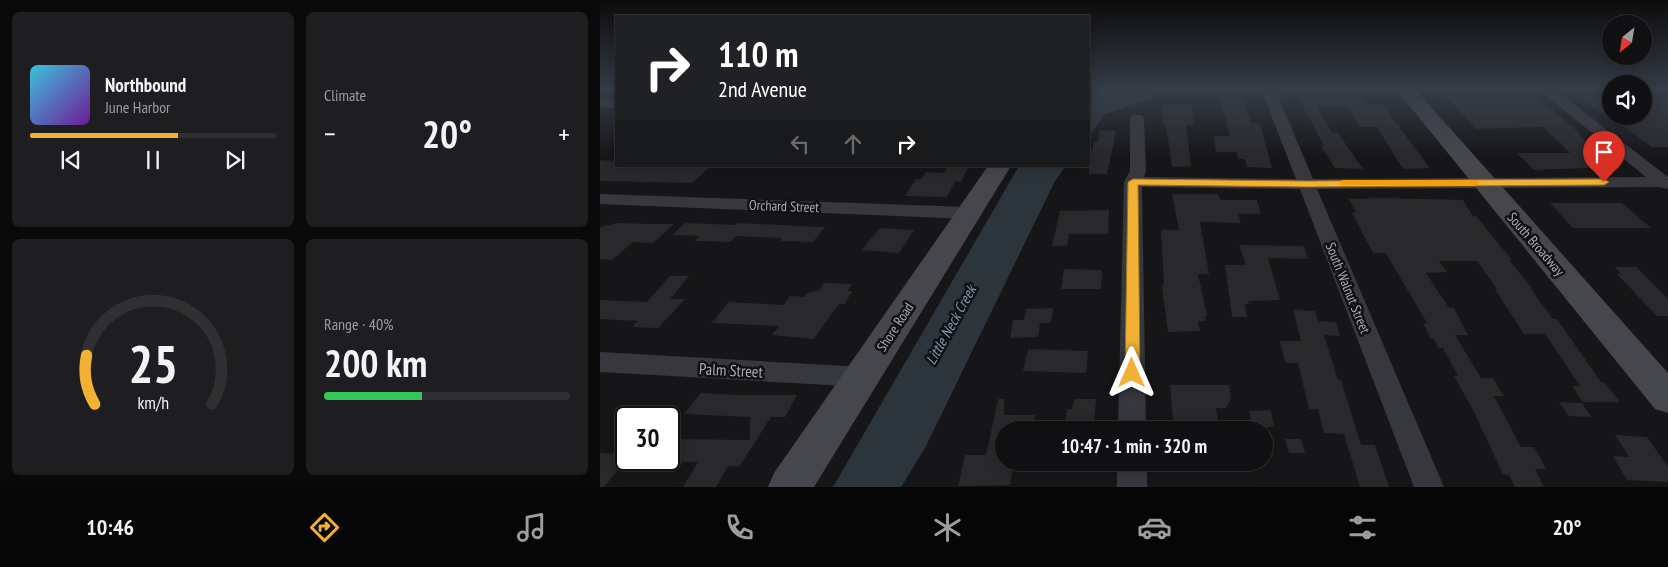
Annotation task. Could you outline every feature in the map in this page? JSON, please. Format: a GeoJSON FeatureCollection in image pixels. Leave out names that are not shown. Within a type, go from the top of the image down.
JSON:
{"type":"FeatureCollection","features":[{"type":"Feature","properties":{"kind":"street","name":"South Walnut Street"},"geometry":{"type":"LineString","coordinates":[[1277,112],[1429,487]]}},
{"type":"Feature","properties":{"kind":"street","name":"South Broadway"},"geometry":{"type":"LineString","coordinates":[[1424,112],[1668,398]]}},
{"type":"Feature","properties":{"kind":"street"},"geometry":{"type":"LineString","coordinates":[[1574,112],[1667,183]]}},
{"type":"Feature","properties":{"kind":"street"},"geometry":{"type":"LineString","coordinates":[[1132,421],[1133,182],[1138,171],[1137,118]]}},
{"type":"Feature","properties":{"kind":"street","name":"Shore Road"},"geometry":{"type":"LineString","coordinates":[[789,487],[999,167]]}},
{"type":"Feature","properties":{"kind":"street"},"geometry":{"type":"LineString","coordinates":[[1133,182],[1306,184],[1667,183]]}},
{"type":"Feature","properties":{"kind":"street","name":"Orchard Street"},"geometry":{"type":"LineString","coordinates":[[600,199],[969,213]]}},
{"type":"Feature","properties":{"kind":"street","name":"Palm Street"},"geometry":{"type":"LineString","coordinates":[[600,362],[862,377]]}},
{"type":"Feature","properties":{"kind":"street"},"geometry":{"type":"LineString","coordinates":[[1132,471],[1132,487]]}},
{"type":"Feature","properties":{"kind":"water"},"geometry":{"type":"Polygon","coordinates":[[[1090,112],[1112,112],[1105,114],[1090,135],[1090,112]]]}},
{"type":"Feature","properties":{"kind":"water","name":"Little Neck Creek"},"geometry":{"type":"Polygon","coordinates":[[[1018,167],[1065,167],[1055,181],[925,448],[901,487],[833,487],[1018,167]]]}},
{"type":"Feature","properties":{"kind":"building"},"geometry":{"type":"Polygon","coordinates":[[[1162,112],[1192,112],[1194,125],[1186,125],[1191,166],[1172,167],[1166,125],[1163,125],[1162,112]]]}},
{"type":"Feature","properties":{"kind":"building"},"geometry":{"type":"Polygon","coordinates":[[[1223,112],[1247,112],[1251,123],[1260,124],[1272,168],[1247,167],[1245,159],[1238,159],[1237,152],[1216,152],[1214,136],[1230,136],[1223,112]]]}},
{"type":"Feature","properties":{"kind":"building"},"geometry":{"type":"Polygon","coordinates":[[[1306,112],[1320,112],[1332,133],[1338,133],[1363,169],[1335,168],[1321,146],[1324,146],[1306,112]]]}},
{"type":"Feature","properties":{"kind":"building"},"geometry":{"type":"Polygon","coordinates":[[[1351,112],[1388,112],[1430,168],[1403,169],[1377,127],[1360,127],[1351,112]]]}},
{"type":"Feature","properties":{"kind":"building"},"geometry":{"type":"Polygon","coordinates":[[[1460,112],[1554,112],[1581,134],[1578,134],[1615,167],[1534,170],[1517,153],[1570,153],[1543,127],[1476,129],[1460,112]]]}},
{"type":"Feature","properties":{"kind":"building"},"geometry":{"type":"Polygon","coordinates":[[[1652,112],[1668,112],[1668,147],[1652,147],[1622,125],[1652,125],[1652,112]]]}},
{"type":"Feature","properties":{"kind":"building"},"geometry":{"type":"Polygon","coordinates":[[[1100,130],[1116,131],[1107,174],[1089,174],[1090,151],[1092,151],[1094,142],[1098,142],[1100,130]]]}},
{"type":"Feature","properties":{"kind":"building"},"geometry":{"type":"Polygon","coordinates":[[[600,160],[615,161],[615,167],[710,167],[692,183],[600,181],[600,160]]]}},
{"type":"Feature","properties":{"kind":"building"},"geometry":{"type":"Polygon","coordinates":[[[947,167],[968,167],[961,182],[955,181],[947,197],[905,196],[916,179],[921,179],[926,172],[944,173],[947,167]]]}},
{"type":"Feature","properties":{"kind":"building"},"geometry":{"type":"Polygon","coordinates":[[[1172,194],[1218,194],[1221,200],[1257,200],[1261,214],[1238,214],[1241,223],[1200,222],[1209,274],[1198,274],[1207,316],[1205,316],[1206,321],[1198,321],[1200,331],[1168,332],[1162,287],[1164,283],[1161,230],[1179,230],[1172,194]]]}},
{"type":"Feature","properties":{"kind":"building"},"geometry":{"type":"Polygon","coordinates":[[[1349,199],[1463,200],[1473,216],[1476,216],[1512,260],[1509,260],[1532,288],[1530,288],[1553,319],[1557,319],[1601,382],[1605,383],[1620,402],[1583,402],[1572,386],[1580,386],[1545,334],[1524,334],[1495,289],[1497,289],[1477,261],[1439,261],[1447,272],[1426,273],[1449,308],[1454,308],[1468,335],[1455,335],[1481,378],[1493,378],[1504,396],[1494,396],[1521,447],[1534,447],[1546,469],[1535,469],[1544,487],[1515,487],[1509,475],[1503,474],[1473,410],[1454,376],[1458,376],[1443,348],[1438,348],[1434,339],[1431,339],[1423,323],[1427,323],[1386,253],[1373,253],[1352,213],[1356,212],[1349,199]]]}},
{"type":"Feature","properties":{"kind":"building"},"geometry":{"type":"Polygon","coordinates":[[[1550,203],[1622,203],[1651,228],[1573,228],[1550,203]]]}},
{"type":"Feature","properties":{"kind":"building"},"geometry":{"type":"Polygon","coordinates":[[[1109,210],[1108,234],[1069,234],[1067,246],[1052,246],[1060,211],[1109,210]]]}},
{"type":"Feature","properties":{"kind":"building"},"geometry":{"type":"Polygon","coordinates":[[[617,223],[674,224],[653,243],[633,242],[612,260],[600,259],[600,227],[617,223]]]}},
{"type":"Feature","properties":{"kind":"building"},"geometry":{"type":"Polygon","coordinates":[[[685,223],[825,227],[813,242],[780,241],[782,238],[736,236],[730,242],[695,241],[699,236],[672,235],[685,223]]]}},
{"type":"Feature","properties":{"kind":"building"},"geometry":{"type":"Polygon","coordinates":[[[880,228],[914,230],[899,253],[862,250],[880,228]]]}},
{"type":"Feature","properties":{"kind":"building"},"geometry":{"type":"Polygon","coordinates":[[[1239,245],[1304,246],[1308,259],[1268,258],[1280,300],[1248,301],[1249,304],[1245,304],[1247,317],[1232,317],[1225,265],[1246,265],[1239,245]]]}},
{"type":"Feature","properties":{"kind":"building"},"geometry":{"type":"Polygon","coordinates":[[[1615,267],[1636,267],[1668,299],[1668,316],[1657,316],[1617,274],[1621,274],[1615,267]]]}},
{"type":"Feature","properties":{"kind":"building"},"geometry":{"type":"Polygon","coordinates":[[[1064,269],[1102,270],[1101,289],[1061,289],[1064,269]]]}},
{"type":"Feature","properties":{"kind":"building"},"geometry":{"type":"Polygon","coordinates":[[[670,276],[689,276],[670,299],[685,299],[658,328],[632,327],[638,321],[600,319],[600,300],[647,302],[670,276]]]}},
{"type":"Feature","properties":{"kind":"building"},"geometry":{"type":"Polygon","coordinates":[[[824,283],[852,284],[848,291],[852,291],[845,304],[839,304],[814,339],[772,335],[779,326],[711,323],[729,302],[784,305],[790,296],[805,297],[807,293],[820,290],[824,283]]]}},
{"type":"Feature","properties":{"kind":"building"},"geometry":{"type":"Polygon","coordinates":[[[1053,308],[1051,323],[1040,323],[1038,337],[1010,338],[1013,320],[1024,320],[1026,309],[1053,308]]]}},
{"type":"Feature","properties":{"kind":"building"},"geometry":{"type":"Polygon","coordinates":[[[1293,310],[1315,311],[1318,321],[1336,322],[1340,336],[1324,335],[1338,380],[1341,380],[1361,445],[1375,445],[1389,487],[1360,487],[1344,434],[1324,433],[1318,409],[1309,409],[1298,363],[1285,363],[1280,341],[1301,341],[1293,310]]]}},
{"type":"Feature","properties":{"kind":"building"},"geometry":{"type":"Polygon","coordinates":[[[1028,349],[1088,351],[1086,373],[1023,371],[1028,349]]]}},
{"type":"Feature","properties":{"kind":"building"},"geometry":{"type":"Polygon","coordinates":[[[1170,385],[1229,385],[1231,398],[1226,408],[1216,408],[1218,421],[1173,421],[1170,385]]]}},
{"type":"Feature","properties":{"kind":"building"},"geometry":{"type":"Polygon","coordinates":[[[701,393],[797,395],[785,417],[771,417],[739,467],[728,466],[716,487],[683,487],[698,462],[680,462],[680,439],[750,440],[750,417],[684,414],[701,393]]]}},
{"type":"Feature","properties":{"kind":"building"},"geometry":{"type":"Polygon","coordinates":[[[998,399],[1004,399],[1004,415],[1035,415],[1034,421],[995,421],[995,471],[1012,471],[1010,485],[958,486],[965,455],[986,455],[998,399]]]}},
{"type":"Feature","properties":{"kind":"building"},"geometry":{"type":"Polygon","coordinates":[[[1074,399],[1096,399],[1094,421],[1065,421],[1067,409],[1072,409],[1074,399]]]}},
{"type":"Feature","properties":{"kind":"building"},"geometry":{"type":"Polygon","coordinates":[[[1559,402],[1582,403],[1591,417],[1569,416],[1559,402]]]}},
{"type":"Feature","properties":{"kind":"building"},"geometry":{"type":"Polygon","coordinates":[[[1271,410],[1273,421],[1251,421],[1249,411],[1271,410]]]}},
{"type":"Feature","properties":{"kind":"building"},"geometry":{"type":"Polygon","coordinates":[[[1615,435],[1647,437],[1668,467],[1668,482],[1627,480],[1613,456],[1629,457],[1615,435]]]}},
{"type":"Feature","properties":{"kind":"building"},"geometry":{"type":"Polygon","coordinates":[[[1285,439],[1301,439],[1305,453],[1289,453],[1285,439]]]}},
{"type":"Feature","properties":{"kind":"building"},"geometry":{"type":"Polygon","coordinates":[[[615,452],[615,471],[617,471],[604,487],[600,487],[600,453],[612,454],[615,452]]]}},
{"type":"Feature","properties":{"kind":"slow traffic"},"geometry":{"type":"LineString","coordinates":[[1343,183],[1475,183]]}},
{"type":"Feature","properties":{"kind":"route"},"geometry":{"type":"LineString","coordinates":[[1132,373],[1133,182],[1306,184],[1604,182]]}}]}
